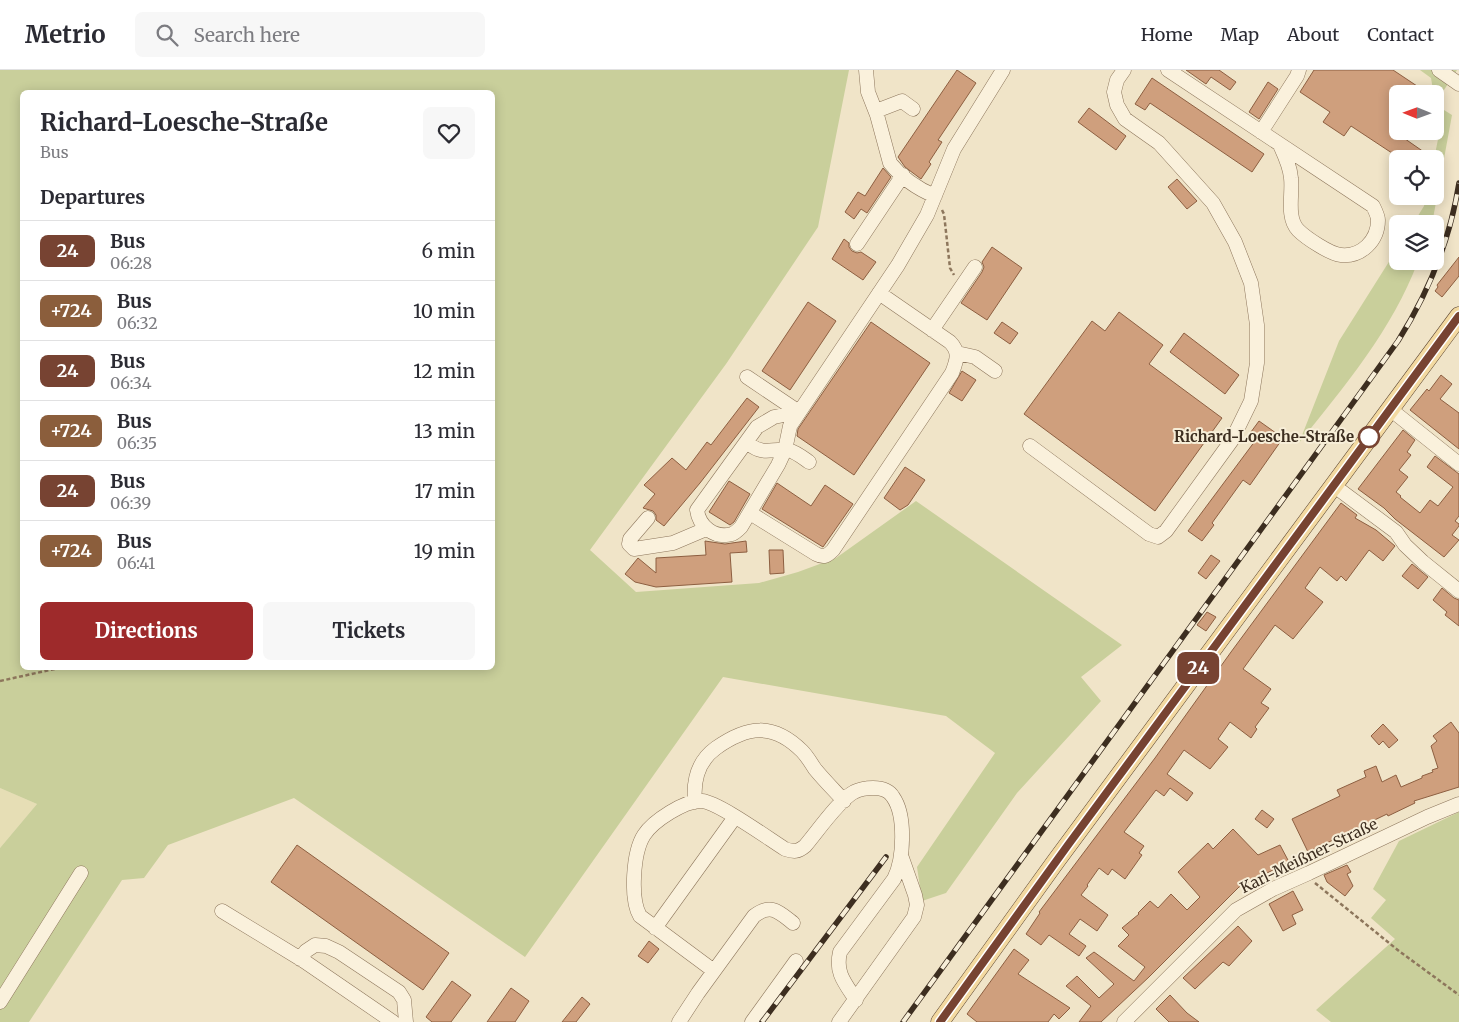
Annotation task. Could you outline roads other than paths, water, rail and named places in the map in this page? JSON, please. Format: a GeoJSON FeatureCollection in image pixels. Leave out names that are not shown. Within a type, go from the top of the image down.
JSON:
{"type":"FeatureCollection","features":[{"type":"Feature","properties":{"kind":"main road"},"geometry":{"type":"LineString","coordinates":[[940,1022],[1050,869],[1459,316]]}},
{"type":"Feature","properties":{"kind":"street"},"geometry":{"type":"LineString","coordinates":[[866,70],[868,92],[876,111],[890,163],[923,191],[934,197]]}},
{"type":"Feature","properties":{"kind":"street"},"geometry":{"type":"LineString","coordinates":[[799,412],[774,417],[757,427],[696,510],[698,520],[706,529],[720,534],[732,534],[741,527],[785,450],[790,426],[898,265],[927,215],[954,150],[1003,70]]}},
{"type":"Feature","properties":{"kind":"street"},"geometry":{"type":"LineString","coordinates":[[1168,70],[1373,206],[1379,219],[1368,248],[1354,255],[1339,255],[1327,251],[1298,230],[1293,221],[1291,177],[1288,162],[1280,145]]}},
{"type":"Feature","properties":{"kind":"street"},"geometry":{"type":"LineString","coordinates":[[1261,132],[1299,70]]}},
{"type":"Feature","properties":{"kind":"street"},"geometry":{"type":"LineString","coordinates":[[1444,71],[1459,84]]}},
{"type":"Feature","properties":{"kind":"street"},"geometry":{"type":"LineString","coordinates":[[1030,446],[1149,534],[1158,537],[1166,531],[1232,440],[1251,401],[1257,363],[1257,325],[1251,283],[1235,242],[1213,203],[1184,170],[1159,143],[1125,119],[1117,105],[1114,92],[1120,75]]}},
{"type":"Feature","properties":{"kind":"street"},"geometry":{"type":"LineString","coordinates":[[876,111],[902,101],[913,108]]}},
{"type":"Feature","properties":{"kind":"street"},"geometry":{"type":"LineString","coordinates":[[857,244],[903,175]]}},
{"type":"Feature","properties":{"kind":"street"},"geometry":{"type":"LineString","coordinates":[[932,330],[975,267]]}},
{"type":"Feature","properties":{"kind":"street"},"geometry":{"type":"LineString","coordinates":[[750,513],[816,554],[822,557],[827,556],[833,550],[952,373],[957,361],[955,347],[879,293]]}},
{"type":"Feature","properties":{"kind":"street"},"geometry":{"type":"LineString","coordinates":[[957,353],[975,357],[995,371]]}},
{"type":"Feature","properties":{"kind":"street"},"geometry":{"type":"LineString","coordinates":[[747,377],[799,412]]}},
{"type":"Feature","properties":{"kind":"street"},"geometry":{"type":"LineString","coordinates":[[1390,409],[1459,464]]}},
{"type":"Feature","properties":{"kind":"street"},"geometry":{"type":"LineString","coordinates":[[749,438],[750,444],[757,450],[785,450],[794,452],[809,462]]}},
{"type":"Feature","properties":{"kind":"street"},"geometry":{"type":"LineString","coordinates":[[1333,485],[1396,532],[1405,545],[1459,591]]}},
{"type":"Feature","properties":{"kind":"street"},"geometry":{"type":"LineString","coordinates":[[648,518],[630,539],[629,544],[634,549],[673,543],[706,529]]}},
{"type":"Feature","properties":{"kind":"street"},"geometry":{"type":"LineString","coordinates":[[695,802],[695,777],[710,753],[727,740],[753,730],[768,730],[785,737],[802,752],[844,801]]}},
{"type":"Feature","properties":{"kind":"street"},"geometry":{"type":"LineString","coordinates":[[714,971],[655,928],[640,916],[635,909],[634,897],[639,847],[653,824],[678,808],[695,802],[712,803],[785,850],[793,852],[799,851],[805,846],[854,792],[863,788],[885,790],[893,796],[898,807],[902,828],[902,858],[894,878],[840,952],[838,963],[840,974],[856,1000]]}},
{"type":"Feature","properties":{"kind":"street","name":"Karl-Meißner-Straße"},"geometry":{"type":"LineString","coordinates":[[1124,1022],[1236,910],[1272,889],[1459,804]]}},
{"type":"Feature","properties":{"kind":"street"},"geometry":{"type":"LineString","coordinates":[[655,928],[735,817]]}},
{"type":"Feature","properties":{"kind":"street"},"geometry":{"type":"LineString","coordinates":[[839,1022],[914,918],[917,905],[916,900],[902,858]]}},
{"type":"Feature","properties":{"kind":"street"},"geometry":{"type":"LineString","coordinates":[[0,1002],[81,873]]}},
{"type":"Feature","properties":{"kind":"street"},"geometry":{"type":"LineString","coordinates":[[679,1022],[754,916],[763,909],[772,909],[793,923]]}},
{"type":"Feature","properties":{"kind":"street"},"geometry":{"type":"LineString","coordinates":[[222,911],[300,959],[393,1022]]}},
{"type":"Feature","properties":{"kind":"street"},"geometry":{"type":"LineString","coordinates":[[300,959],[306,951],[315,945],[326,946],[339,952],[399,992],[404,1000],[406,1022]]}},
{"type":"Feature","properties":{"kind":"street"},"geometry":{"type":"LineString","coordinates":[[752,1022],[796,961]]}},
{"type":"Feature","properties":{"kind":"railway"},"geometry":{"type":"LineString","coordinates":[[903,1022],[1398,341],[1429,285],[1437,265],[1450,225],[1459,183]]}},
{"type":"Feature","properties":{"kind":"railway"},"geometry":{"type":"LineString","coordinates":[[762,1022],[886,857]]}},
{"type":"Feature","properties":{"kind":"place","name":"Richard-Loesche-Straße"},"geometry":{"type":"Point","coordinates":[1369,437]}}]}
